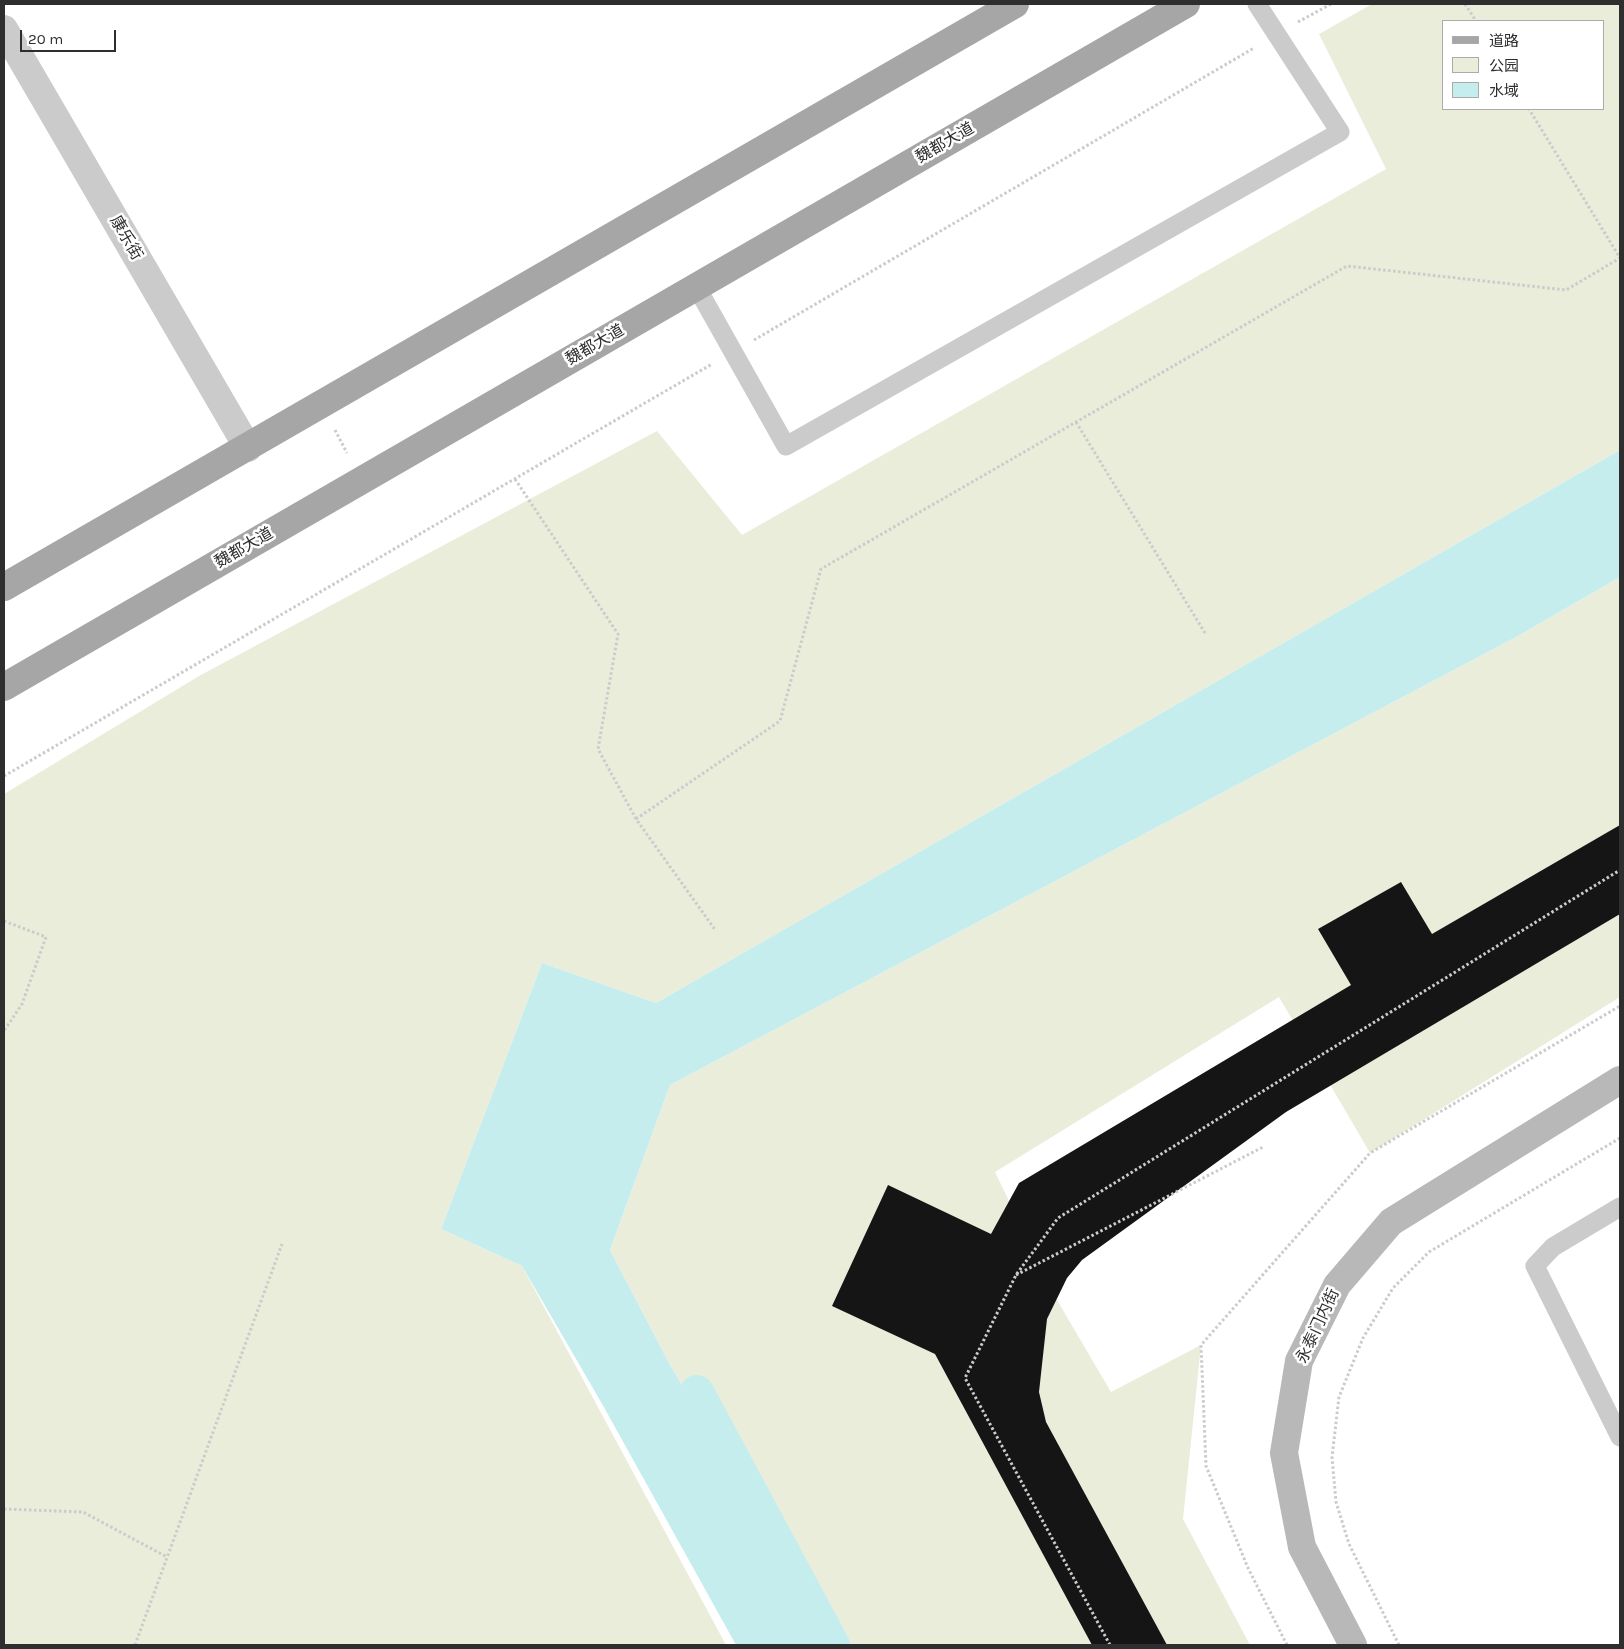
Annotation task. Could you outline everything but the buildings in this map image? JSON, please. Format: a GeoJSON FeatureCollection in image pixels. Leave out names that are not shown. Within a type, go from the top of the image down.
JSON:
{"type":"FeatureCollection","features":[{"type":"Feature","properties":{"kind":"main road"},"geometry":{"type":"LineString","coordinates":[[4,588],[1015,4]]}},
{"type":"Feature","properties":{"kind":"main road","name":"魏都大道"},"geometry":{"type":"LineString","coordinates":[[4,687],[1186,4]]}},
{"type":"Feature","properties":{"kind":"main road","name":"永泰门内街"},"geometry":{"type":"LineString","coordinates":[[1353,1645],[1302,1547],[1284,1453],[1299,1361],[1337,1284],[1391,1222],[1620,1080]]}},
{"type":"Feature","properties":{"kind":"street","name":"康乐街"},"geometry":{"type":"LineString","coordinates":[[4,29],[248,448]]}},
{"type":"Feature","properties":{"kind":"lane"},"geometry":{"type":"LineString","coordinates":[[696,286],[786,446],[1340,132],[1257,4]]}},
{"type":"Feature","properties":{"kind":"lane"},"geometry":{"type":"LineString","coordinates":[[1620,1207],[1553,1246],[1535,1266],[1620,1437]]}},
{"type":"Feature","properties":{"kind":"path"},"geometry":{"type":"LineString","coordinates":[[4,776],[1331,4]]}},
{"type":"Feature","properties":{"kind":"path"},"geometry":{"type":"LineString","coordinates":[[1465,4],[1475,20]]}},
{"type":"Feature","properties":{"kind":"path"},"geometry":{"type":"LineString","coordinates":[[636,819],[780,721],[821,569],[1346,266],[1566,290],[1620,258],[1530,110]]}},
{"type":"Feature","properties":{"kind":"path"},"geometry":{"type":"LineString","coordinates":[[321,406],[362,480]]}},
{"type":"Feature","properties":{"kind":"path"},"geometry":{"type":"LineString","coordinates":[[1076,422],[1205,633]]}},
{"type":"Feature","properties":{"kind":"path"},"geometry":{"type":"LineString","coordinates":[[515,479],[618,634],[598,749],[636,819],[716,931]]}},
{"type":"Feature","properties":{"kind":"path"},"geometry":{"type":"LineString","coordinates":[[1110,1645],[965,1378],[1016,1275],[1058,1218],[1620,870]]}},
{"type":"Feature","properties":{"kind":"path"},"geometry":{"type":"LineString","coordinates":[[4,921],[46,936],[22,1004],[4,1031]]}},
{"type":"Feature","properties":{"kind":"path"},"geometry":{"type":"LineString","coordinates":[[1399,1645],[1349,1544],[1336,1502],[1332,1457],[1339,1396],[1363,1338],[1393,1288],[1429,1252],[1620,1138]]}},
{"type":"Feature","properties":{"kind":"path"},"geometry":{"type":"LineString","coordinates":[[1016,1275],[1263,1147]]}},
{"type":"Feature","properties":{"kind":"path"},"geometry":{"type":"LineString","coordinates":[[134,1645],[282,1244]]}},
{"type":"Feature","properties":{"kind":"path"},"geometry":{"type":"LineString","coordinates":[[4,1509],[83,1512],[167,1557]]}},
{"type":"Feature","properties":{"kind":"green space"},"geometry":{"type":"Polygon","coordinates":[[[1372,4],[1620,4],[1620,450],[656,1003],[542,963],[441,1229],[522,1266],[726,1645],[4,1645],[4,794],[199,676],[657,431],[742,535],[1386,169],[1319,34],[1372,4]]]}},
{"type":"Feature","properties":{"kind":"green space"},"geometry":{"type":"Polygon","coordinates":[[[1620,577],[1620,997],[1370,1153],[1279,997],[995,1172],[1057,1300],[1111,1392],[1201,1345],[1183,1519],[1250,1645],[833,1645],[669,1363],[610,1250],[670,1085],[1518,636],[1620,577]]]}},
{"type":"Feature","properties":{"kind":"water"},"geometry":{"type":"Polygon","coordinates":[[[1620,450],[1620,577],[1518,636],[670,1085],[610,1250],[669,1363],[834,1645],[736,1645],[601,1402],[522,1266],[441,1229],[542,963],[656,1003],[1620,450]]]}},
{"type":"Feature","properties":{"kind":"waterway"},"geometry":{"type":"LineString","coordinates":[[697,1392],[833,1645]]}}]}
